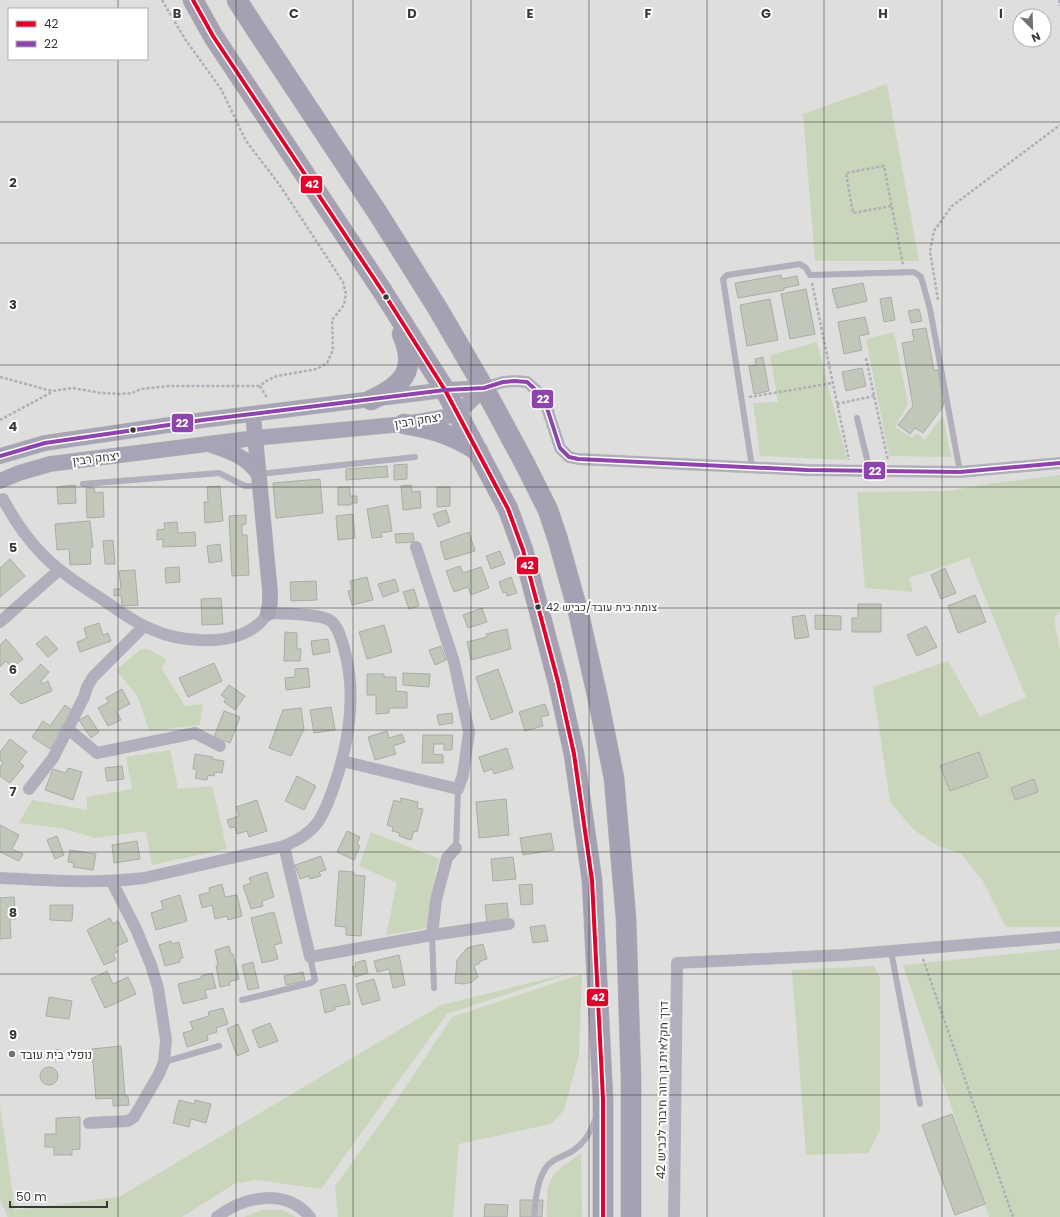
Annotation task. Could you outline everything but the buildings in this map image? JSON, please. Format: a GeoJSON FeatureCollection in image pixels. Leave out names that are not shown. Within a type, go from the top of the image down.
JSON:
{"type":"FeatureCollection","features":[{"type":"Feature","properties":{"kind":"highway"},"geometry":{"type":"LineString","coordinates":[[193,0],[213,36],[383,292],[445,390],[508,509],[523,550],[558,682],[574,754],[592,880],[603,1099],[603,1217]]}},
{"type":"Feature","properties":{"kind":"highway"},"geometry":{"type":"LineString","coordinates":[[237,0],[379,215],[438,309],[484,388],[548,510],[579,615],[614,778],[626,918],[631,1077],[631,1217]]}},
{"type":"Feature","properties":{"kind":"highway"},"geometry":{"type":"LineString","coordinates":[[371,400],[394,388],[407,370],[409,359],[407,344],[383,292]]}},
{"type":"Feature","properties":{"kind":"highway"},"geometry":{"type":"LineString","coordinates":[[404,424],[429,428],[450,435],[478,451]]}},
{"type":"Feature","properties":{"kind":"main road","name":"יצחק רבין"},"geometry":{"type":"LineString","coordinates":[[0,456],[45,443],[253,414],[445,390],[484,388]]}},
{"type":"Feature","properties":{"kind":"main road","name":"יצחק רבין"},"geometry":{"type":"LineString","coordinates":[[0,481],[19,473],[50,464],[255,438],[404,424],[458,414],[484,388]]}},
{"type":"Feature","properties":{"kind":"main road"},"geometry":{"type":"LineString","coordinates":[[253,414],[270,591],[268,613]]}},
{"type":"Feature","properties":{"kind":"main road"},"geometry":{"type":"LineString","coordinates":[[208,444],[228,451],[244,459],[255,469],[259,480]]}},
{"type":"Feature","properties":{"kind":"street"},"geometry":{"type":"LineString","coordinates":[[484,388],[503,382],[516,380],[527,382],[537,391],[545,402],[560,448],[569,457],[578,459],[851,471],[960,472],[1060,462]]}},
{"type":"Feature","properties":{"kind":"street"},"geometry":{"type":"LineString","coordinates":[[0,878],[112,882],[144,878],[284,846],[297,840],[307,834],[319,820],[332,793],[342,761],[349,727],[351,691],[346,655],[338,631],[330,620],[323,617],[268,613],[256,626],[245,633],[218,639],[182,639],[160,633],[144,626],[59,570],[28,538],[3,500]]}},
{"type":"Feature","properties":{"kind":"street"},"geometry":{"type":"LineString","coordinates":[[342,761],[458,789],[463,775],[469,732],[454,662],[416,547]]}},
{"type":"Feature","properties":{"kind":"street"},"geometry":{"type":"LineString","coordinates":[[0,622],[59,570]]}},
{"type":"Feature","properties":{"kind":"street"},"geometry":{"type":"LineString","coordinates":[[29,789],[53,758],[87,687],[94,677],[144,626]]}},
{"type":"Feature","properties":{"kind":"street"},"geometry":{"type":"LineString","coordinates":[[68,729],[97,753],[195,733],[220,746]]}},
{"type":"Feature","properties":{"kind":"street"},"geometry":{"type":"LineString","coordinates":[[284,846],[310,957],[432,935],[509,924]]}},
{"type":"Feature","properties":{"kind":"street"},"geometry":{"type":"LineString","coordinates":[[432,935],[436,900],[447,858],[456,848]]}},
{"type":"Feature","properties":{"kind":"street"},"geometry":{"type":"LineString","coordinates":[[89,1123],[128,1121],[134,1117],[159,1074],[164,1062],[166,1040],[158,988],[151,965],[136,929],[112,882]]}},
{"type":"Feature","properties":{"kind":"street"},"geometry":{"type":"LineString","coordinates":[[891,951],[1060,937]]}},
{"type":"Feature","properties":{"kind":"street","name":"דרך חקלאית גן רווה חיבור לכביש 42"},"geometry":{"type":"LineString","coordinates":[[674,1217],[677,963],[843,955],[891,951]]}},
{"type":"Feature","properties":{"kind":"street"},"geometry":{"type":"LineString","coordinates":[[217,1217],[236,1205],[252,1199],[271,1198],[286,1200],[297,1205],[310,1217]]}},
{"type":"Feature","properties":{"kind":"lane"},"geometry":{"type":"LineString","coordinates":[[752,467],[723,279],[727,275],[800,264],[806,268],[810,274],[914,272],[921,278],[930,308],[960,472]]}},
{"type":"Feature","properties":{"kind":"lane"},"geometry":{"type":"LineString","coordinates":[[857,418],[870,471]]}},
{"type":"Feature","properties":{"kind":"lane"},"geometry":{"type":"LineString","coordinates":[[83,484],[219,473],[245,486],[259,480],[415,457]]}},
{"type":"Feature","properties":{"kind":"lane"},"geometry":{"type":"LineString","coordinates":[[456,848],[458,789]]}},
{"type":"Feature","properties":{"kind":"lane"},"geometry":{"type":"LineString","coordinates":[[432,935],[434,988]]}},
{"type":"Feature","properties":{"kind":"lane"},"geometry":{"type":"LineString","coordinates":[[891,951],[920,1104]]}},
{"type":"Feature","properties":{"kind":"lane"},"geometry":{"type":"LineString","coordinates":[[242,1000],[311,983],[315,980],[310,957]]}},
{"type":"Feature","properties":{"kind":"lane"},"geometry":{"type":"LineString","coordinates":[[164,1062],[219,1046]]}},
{"type":"Feature","properties":{"kind":"lane"},"geometry":{"type":"LineString","coordinates":[[534,1217],[536,1189],[546,1168],[558,1157],[574,1150],[584,1140],[592,1130],[603,1099]]}},
{"type":"Feature","properties":{"kind":"path"},"geometry":{"type":"LineString","coordinates":[[0,420],[52,392],[73,388],[101,393],[120,394],[132,393],[141,389],[169,386],[260,386],[276,376],[317,369],[327,363],[332,350],[332,320],[344,305],[346,294],[343,282],[279,184],[246,141],[221,89],[185,39],[162,0]]}},
{"type":"Feature","properties":{"kind":"path"},"geometry":{"type":"LineString","coordinates":[[1059,0],[1060,6]]}},
{"type":"Feature","properties":{"kind":"path"},"geometry":{"type":"LineString","coordinates":[[939,304],[930,251],[934,231],[952,206],[1060,126]]}},
{"type":"Feature","properties":{"kind":"path"},"geometry":{"type":"LineString","coordinates":[[891,206],[853,213],[846,173],[884,166],[904,272]]}},
{"type":"Feature","properties":{"kind":"path"},"geometry":{"type":"LineString","coordinates":[[810,274],[851,471]]}},
{"type":"Feature","properties":{"kind":"path"},"geometry":{"type":"LineString","coordinates":[[866,358],[890,471]]}},
{"type":"Feature","properties":{"kind":"path"},"geometry":{"type":"LineString","coordinates":[[0,377],[52,392]]}},
{"type":"Feature","properties":{"kind":"path"},"geometry":{"type":"LineString","coordinates":[[741,398],[833,384]]}},
{"type":"Feature","properties":{"kind":"path"},"geometry":{"type":"LineString","coordinates":[[260,386],[276,412]]}},
{"type":"Feature","properties":{"kind":"path"},"geometry":{"type":"LineString","coordinates":[[837,404],[874,396]]}},
{"type":"Feature","properties":{"kind":"path"},"geometry":{"type":"LineString","coordinates":[[920,949],[1013,1217]]}},
{"type":"Feature","properties":{"kind":"green space"},"geometry":{"type":"Polygon","coordinates":[[[887,84],[919,261],[815,261],[803,114],[887,84]]]}},
{"type":"Feature","properties":{"kind":"green space"},"geometry":{"type":"Polygon","coordinates":[[[894,332],[908,404],[895,427],[912,438],[917,433],[924,440],[943,416],[951,457],[889,456],[866,339],[894,332]]]}},
{"type":"Feature","properties":{"kind":"green space"},"geometry":{"type":"Polygon","coordinates":[[[817,342],[847,460],[760,456],[753,403],[778,402],[770,355],[817,342]]]}},
{"type":"Feature","properties":{"kind":"green space"},"geometry":{"type":"Polygon","coordinates":[[[1060,475],[1060,611],[1054,618],[1060,651],[1060,927],[1006,927],[983,881],[961,854],[936,845],[913,829],[890,802],[873,687],[948,661],[980,717],[1026,697],[969,558],[909,578],[913,592],[865,588],[857,492],[948,491],[995,483],[1060,475]]]}},
{"type":"Feature","properties":{"kind":"green space"},"geometry":{"type":"Polygon","coordinates":[[[141,649],[148,649],[166,659],[162,669],[185,706],[203,704],[200,725],[149,731],[138,697],[116,670],[141,649]]]}},
{"type":"Feature","properties":{"kind":"green space"},"geometry":{"type":"Polygon","coordinates":[[[170,750],[178,789],[212,786],[227,849],[152,865],[146,831],[96,838],[65,829],[19,823],[32,800],[87,810],[87,797],[132,789],[126,757],[170,750]]]}},
{"type":"Feature","properties":{"kind":"green space"},"geometry":{"type":"Polygon","coordinates":[[[371,832],[440,859],[436,870],[428,928],[386,935],[397,883],[359,866],[371,832]]]}},
{"type":"Feature","properties":{"kind":"green space"},"geometry":{"type":"Polygon","coordinates":[[[1060,949],[1060,1217],[989,1217],[903,965],[1060,949]]]}},
{"type":"Feature","properties":{"kind":"green space"},"geometry":{"type":"Polygon","coordinates":[[[874,966],[880,978],[880,1130],[868,1153],[806,1155],[792,970],[874,966]]]}},
{"type":"Feature","properties":{"kind":"green space"},"geometry":{"type":"Polygon","coordinates":[[[578,971],[447,1014],[321,1189],[256,1180],[234,1184],[182,1217],[8,1217],[0,1200],[0,1106],[15,1210],[119,1197],[441,1005],[578,971]]]}},
{"type":"Feature","properties":{"kind":"green space"},"geometry":{"type":"Polygon","coordinates":[[[582,974],[579,1055],[564,1110],[551,1124],[459,1144],[453,1217],[338,1217],[335,1186],[393,1106],[452,1017],[582,974]]]}},
{"type":"Feature","properties":{"kind":"green space"},"geometry":{"type":"Polygon","coordinates":[[[581,1153],[582,1217],[547,1217],[549,1185],[552,1179],[562,1167],[581,1153]]]}},
{"type":"Feature","properties":{"kind":"green space"},"geometry":{"type":"Polygon","coordinates":[[[261,1210],[283,1210],[296,1217],[244,1217],[261,1210]]]}},
{"type":"Feature","properties":{"kind":"transit line","name":"42"},"geometry":{"type":"LineString","coordinates":[[193,0],[213,36],[383,292],[445,390],[508,509],[523,550],[558,682],[574,754],[592,880],[603,1099],[603,1217]]}},
{"type":"Feature","properties":{"kind":"transit line","name":"22"},"geometry":{"type":"LineString","coordinates":[[0,456],[45,443],[203,420],[445,390],[484,388],[503,382],[515,381],[527,382],[537,391],[545,402],[560,448],[569,457],[578,459],[807,470],[960,472],[1060,463]]}},
{"type":"Feature","properties":{"kind":"place","name":"צומת בית עובד/כביש 42"},"geometry":{"type":"Point","coordinates":[538,607]}},
{"type":"Feature","properties":{"kind":"place","name":"נופלי בית עובד"},"geometry":{"type":"Point","coordinates":[12,1054]}}]}
